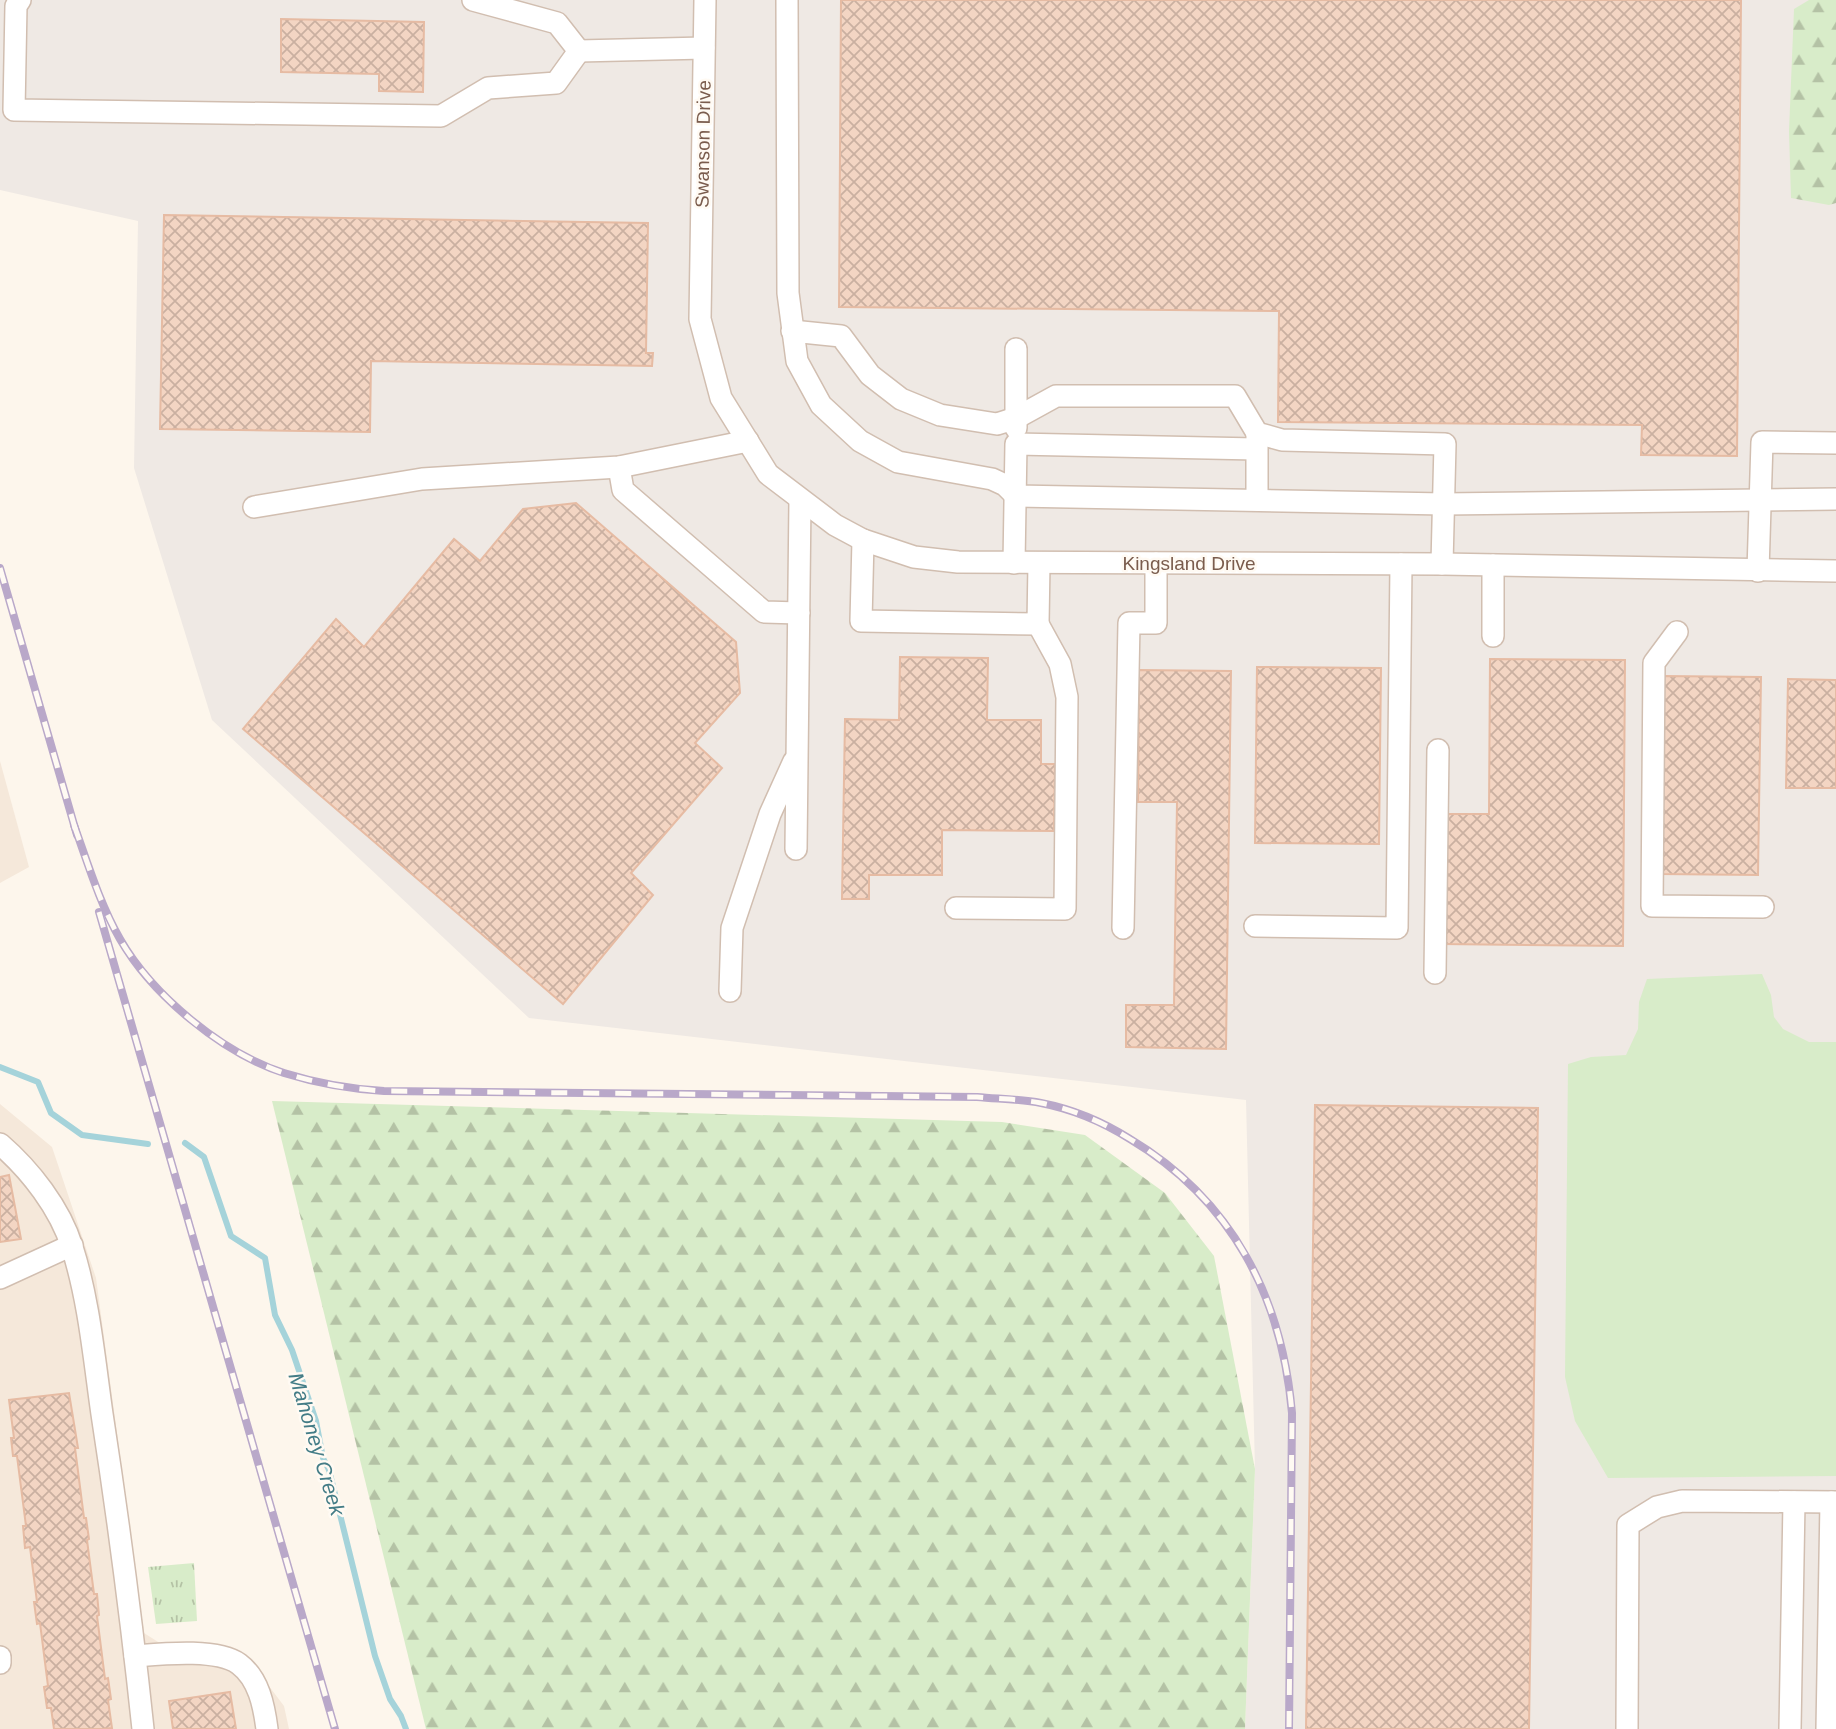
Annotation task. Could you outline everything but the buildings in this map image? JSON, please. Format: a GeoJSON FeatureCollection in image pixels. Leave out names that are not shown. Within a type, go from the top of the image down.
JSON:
{"type":"FeatureCollection","features":[{"type":"Feature","properties":{"kind":"street"},"geometry":{"type":"LineString","coordinates":[[20,0],[16,6],[14,110],[441,116],[488,88],[556,83],[579,51]]}},
{"type":"Feature","properties":{"kind":"street"},"geometry":{"type":"LineString","coordinates":[[472,0],[557,23],[579,51]]}},
{"type":"Feature","properties":{"kind":"street","name":"Swanson Drive"},"geometry":{"type":"LineString","coordinates":[[700,287],[705,0]]}},
{"type":"Feature","properties":{"kind":"street"},"geometry":{"type":"LineString","coordinates":[[787,0],[788,293],[797,361],[821,405],[860,440],[898,461],[992,479],[1005,485],[1016,496],[1444,504],[1836,499]]}},
{"type":"Feature","properties":{"kind":"street"},"geometry":{"type":"LineString","coordinates":[[579,51],[704,48]]}},
{"type":"Feature","properties":{"kind":"street","name":"Kingsland Drive"},"geometry":{"type":"LineString","coordinates":[[700,287],[700,319],[721,398],[768,474],[835,525],[863,540],[914,557],[958,562],[1442,564],[1836,571]]}},
{"type":"Feature","properties":{"kind":"street"},"geometry":{"type":"LineString","coordinates":[[792,331],[841,336],[870,375],[901,399],[940,415],[997,424],[1016,418],[1056,396],[1235,396],[1256,441],[1256,500]]}},
{"type":"Feature","properties":{"kind":"street"},"geometry":{"type":"LineString","coordinates":[[1014,562],[1016,349]]}},
{"type":"Feature","properties":{"kind":"street"},"geometry":{"type":"LineString","coordinates":[[1016,444],[1282,440],[1445,444],[1442,564]]}},
{"type":"Feature","properties":{"kind":"street"},"geometry":{"type":"LineString","coordinates":[[254,507],[422,480],[619,467],[748,441]]}},
{"type":"Feature","properties":{"kind":"street"},"geometry":{"type":"LineString","coordinates":[[1758,571],[1762,442],[1836,443]]}},
{"type":"Feature","properties":{"kind":"street"},"geometry":{"type":"LineString","coordinates":[[619,467],[623,490],[764,612],[799,613]]}},
{"type":"Feature","properties":{"kind":"street"},"geometry":{"type":"LineString","coordinates":[[796,849],[800,500]]}},
{"type":"Feature","properties":{"kind":"street"},"geometry":{"type":"LineString","coordinates":[[863,540],[861,621],[1038,624]]}},
{"type":"Feature","properties":{"kind":"street"},"geometry":{"type":"LineString","coordinates":[[956,908],[1065,909],[1067,697],[1060,664],[1038,624],[1039,563]]}},
{"type":"Feature","properties":{"kind":"street"},"geometry":{"type":"LineString","coordinates":[[1123,928],[1129,623],[1156,623],[1156,563]]}},
{"type":"Feature","properties":{"kind":"street"},"geometry":{"type":"LineString","coordinates":[[1255,926],[1396,928],[1401,564]]}},
{"type":"Feature","properties":{"kind":"street"},"geometry":{"type":"LineString","coordinates":[[1493,565],[1493,636]]}},
{"type":"Feature","properties":{"kind":"street"},"geometry":{"type":"LineString","coordinates":[[1677,632],[1654,663],[1652,905],[1763,907]]}},
{"type":"Feature","properties":{"kind":"street"},"geometry":{"type":"LineString","coordinates":[[1435,974],[1438,750]]}},
{"type":"Feature","properties":{"kind":"street"},"geometry":{"type":"LineString","coordinates":[[730,991],[732,928],[770,814],[797,753]]}},
{"type":"Feature","properties":{"kind":"street"},"geometry":{"type":"LineString","coordinates":[[0,1144],[24,1165],[48,1199],[72,1245],[88,1320],[143,1729]]}},
{"type":"Feature","properties":{"kind":"street"},"geometry":{"type":"LineString","coordinates":[[0,1278],[72,1245]]}},
{"type":"Feature","properties":{"kind":"street"},"geometry":{"type":"LineString","coordinates":[[1627,1729],[1628,1525],[1657,1507],[1682,1501],[1833,1502],[1827,1729]]}},
{"type":"Feature","properties":{"kind":"street"},"geometry":{"type":"LineString","coordinates":[[1790,1729],[1794,1502]]}},
{"type":"Feature","properties":{"kind":"street"},"geometry":{"type":"LineString","coordinates":[[135,1656],[204,1654],[239,1664],[256,1685],[267,1729]]}},
{"type":"Feature","properties":{"kind":"street"},"geometry":{"type":"LineString","coordinates":[[0,1657],[0,1664]]}},
{"type":"Feature","properties":{"kind":"shaded area"},"geometry":{"type":"Polygon","coordinates":[[[0,0],[1836,0],[1836,1729],[1245,1729],[1255,1469],[1246,1100],[529,1018],[212,720],[134,468],[138,221],[0,190],[0,0]]]}},
{"type":"Feature","properties":{"kind":"shaded area"},"geometry":{"type":"Polygon","coordinates":[[[0,761],[29,867],[0,883],[0,761]]]}},
{"type":"Feature","properties":{"kind":"shaded area"},"geometry":{"type":"Polygon","coordinates":[[[0,1104],[52,1147],[96,1278],[144,1633],[166,1647],[250,1661],[284,1706],[289,1729],[0,1729],[0,1104]]]}},
{"type":"Feature","properties":{"kind":"green space"},"geometry":{"type":"Polygon","coordinates":[[[1809,0],[1836,0],[1836,203],[1829,205],[1791,198],[1789,131],[1794,9],[1809,0]]]}},
{"type":"Feature","properties":{"kind":"green space"},"geometry":{"type":"Polygon","coordinates":[[[1762,974],[1771,995],[1774,1017],[1783,1029],[1809,1042],[1836,1042],[1836,1476],[1608,1478],[1575,1421],[1565,1377],[1568,1064],[1591,1057],[1626,1055],[1638,1029],[1639,1002],[1647,979],[1762,974]]]}},
{"type":"Feature","properties":{"kind":"green space"},"geometry":{"type":"Polygon","coordinates":[[[272,1101],[1002,1122],[1085,1135],[1165,1193],[1214,1256],[1255,1469],[1245,1729],[426,1729],[272,1101]]]}},
{"type":"Feature","properties":{"kind":"green space"},"geometry":{"type":"Polygon","coordinates":[[[194,1563],[197,1621],[156,1624],[148,1567],[194,1563]]]}},
{"type":"Feature","properties":{"kind":"waterway","name":"Mahoney Creek"},"geometry":{"type":"LineString","coordinates":[[0,1067],[38,1082],[51,1113],[82,1135],[148,1144]]}},
{"type":"Feature","properties":{"kind":"waterway","name":"Mahoney Creek"},"geometry":{"type":"LineString","coordinates":[[185,1143],[204,1157],[231,1236],[265,1258],[275,1315],[292,1350],[316,1421],[323,1458],[329,1470],[375,1656],[390,1699],[406,1729]]}},
{"type":"Feature","properties":{"kind":"railway"},"geometry":{"type":"LineString","coordinates":[[0,568],[77,835]]}},
{"type":"Feature","properties":{"kind":"railway"},"geometry":{"type":"LineString","coordinates":[[74,825],[106,912],[120,939],[150,981],[213,1037],[260,1064],[284,1073],[333,1085],[384,1091],[977,1097],[1025,1101],[1064,1109],[1098,1122],[1130,1139],[1166,1164],[1197,1191],[1246,1255],[1277,1330],[1286,1370],[1292,1413],[1289,1729]]}},
{"type":"Feature","properties":{"kind":"railway"},"geometry":{"type":"LineString","coordinates":[[99,912],[335,1729]]}}]}
